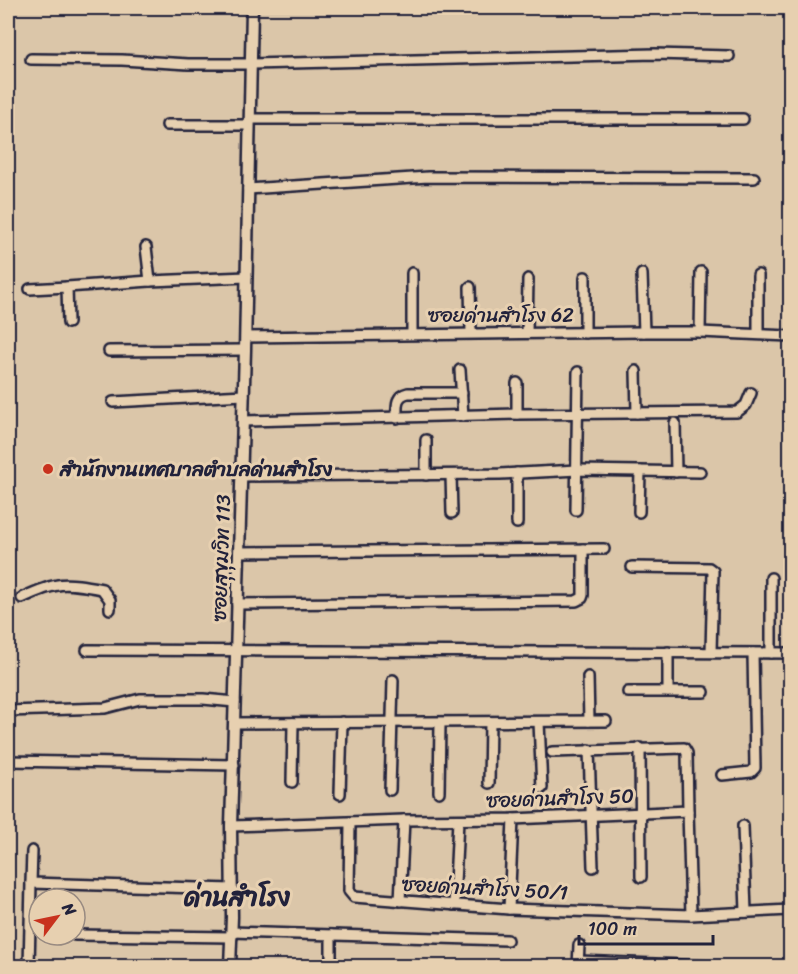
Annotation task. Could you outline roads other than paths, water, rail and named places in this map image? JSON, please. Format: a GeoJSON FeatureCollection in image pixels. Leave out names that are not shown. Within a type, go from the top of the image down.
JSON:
{"type":"FeatureCollection","features":[{"type":"Feature","properties":{"kind":"main road","name":"ซอยสุขุมวิท 113"},"geometry":{"type":"LineString","coordinates":[[230,966],[231,826],[246,337],[252,8]]}},
{"type":"Feature","properties":{"kind":"street"},"geometry":{"type":"LineString","coordinates":[[31,59],[251,64],[655,54],[729,57]]}},
{"type":"Feature","properties":{"kind":"street"},"geometry":{"type":"LineString","coordinates":[[167,125],[250,122],[743,119]]}},
{"type":"Feature","properties":{"kind":"street"},"geometry":{"type":"LineString","coordinates":[[248,189],[428,177],[754,178]]}},
{"type":"Feature","properties":{"kind":"street"},"geometry":{"type":"LineString","coordinates":[[146,247],[150,280]]}},
{"type":"Feature","properties":{"kind":"street"},"geometry":{"type":"LineString","coordinates":[[700,332],[701,272]]}},
{"type":"Feature","properties":{"kind":"street"},"geometry":{"type":"LineString","coordinates":[[412,273],[412,334]]}},
{"type":"Feature","properties":{"kind":"street"},"geometry":{"type":"LineString","coordinates":[[642,274],[644,332]]}},
{"type":"Feature","properties":{"kind":"street"},"geometry":{"type":"LineString","coordinates":[[758,275],[758,334]]}},
{"type":"Feature","properties":{"kind":"street"},"geometry":{"type":"LineString","coordinates":[[30,289],[150,280],[247,277]]}},
{"type":"Feature","properties":{"kind":"street"},"geometry":{"type":"LineString","coordinates":[[585,277],[585,333]]}},
{"type":"Feature","properties":{"kind":"street"},"geometry":{"type":"LineString","coordinates":[[528,279],[528,333]]}},
{"type":"Feature","properties":{"kind":"street"},"geometry":{"type":"LineString","coordinates":[[68,287],[68,323]]}},
{"type":"Feature","properties":{"kind":"street"},"geometry":{"type":"LineString","coordinates":[[470,287],[471,333]]}},
{"type":"Feature","properties":{"kind":"street","name":"ซอยด่านสำโรง 62"},"geometry":{"type":"LineString","coordinates":[[246,337],[644,332],[790,336]]}},
{"type":"Feature","properties":{"kind":"street"},"geometry":{"type":"LineString","coordinates":[[109,351],[245,350]]}},
{"type":"Feature","properties":{"kind":"street"},"geometry":{"type":"LineString","coordinates":[[460,370],[464,416]]}},
{"type":"Feature","properties":{"kind":"street"},"geometry":{"type":"LineString","coordinates":[[636,371],[637,413]]}},
{"type":"Feature","properties":{"kind":"street"},"geometry":{"type":"LineString","coordinates":[[576,510],[578,372]]}},
{"type":"Feature","properties":{"kind":"street"},"geometry":{"type":"LineString","coordinates":[[517,383],[517,414]]}},
{"type":"Feature","properties":{"kind":"street"},"geometry":{"type":"LineString","coordinates":[[397,418],[398,399],[402,394],[462,393]]}},
{"type":"Feature","properties":{"kind":"street"},"geometry":{"type":"LineString","coordinates":[[243,421],[517,414],[737,412],[746,405],[751,393]]}},
{"type":"Feature","properties":{"kind":"street"},"geometry":{"type":"LineString","coordinates":[[113,402],[244,395]]}},
{"type":"Feature","properties":{"kind":"street"},"geometry":{"type":"LineString","coordinates":[[675,423],[676,472]]}},
{"type":"Feature","properties":{"kind":"street"},"geometry":{"type":"LineString","coordinates":[[426,440],[426,475]]}},
{"type":"Feature","properties":{"kind":"street"},"geometry":{"type":"LineString","coordinates":[[242,476],[451,475],[578,470],[700,472]]}},
{"type":"Feature","properties":{"kind":"street"},"geometry":{"type":"LineString","coordinates":[[639,513],[640,471]]}},
{"type":"Feature","properties":{"kind":"street"},"geometry":{"type":"LineString","coordinates":[[517,473],[517,523]]}},
{"type":"Feature","properties":{"kind":"street"},"geometry":{"type":"LineString","coordinates":[[451,475],[452,513]]}},
{"type":"Feature","properties":{"kind":"street"},"geometry":{"type":"LineString","coordinates":[[237,604],[576,601],[584,595],[583,549]]}},
{"type":"Feature","properties":{"kind":"street"},"geometry":{"type":"LineString","coordinates":[[239,552],[604,549]]}},
{"type":"Feature","properties":{"kind":"street"},"geometry":{"type":"LineString","coordinates":[[632,567],[709,567],[712,571],[711,652]]}},
{"type":"Feature","properties":{"kind":"street"},"geometry":{"type":"LineString","coordinates":[[771,578],[771,653]]}},
{"type":"Feature","properties":{"kind":"street"},"geometry":{"type":"LineString","coordinates":[[22,598],[46,586],[67,583],[102,589],[110,600],[110,609]]}},
{"type":"Feature","properties":{"kind":"street"},"geometry":{"type":"LineString","coordinates":[[87,650],[790,653]]}},
{"type":"Feature","properties":{"kind":"street"},"geometry":{"type":"LineString","coordinates":[[668,652],[668,692]]}},
{"type":"Feature","properties":{"kind":"street"},"geometry":{"type":"LineString","coordinates":[[722,775],[752,772],[755,768],[753,653]]}},
{"type":"Feature","properties":{"kind":"street"},"geometry":{"type":"LineString","coordinates":[[588,677],[589,721]]}},
{"type":"Feature","properties":{"kind":"street"},"geometry":{"type":"LineString","coordinates":[[390,790],[390,722],[393,680]]}},
{"type":"Feature","properties":{"kind":"street"},"geometry":{"type":"LineString","coordinates":[[628,692],[704,692]]}},
{"type":"Feature","properties":{"kind":"street"},"geometry":{"type":"LineString","coordinates":[[8,711],[105,708],[140,699],[203,699],[235,702]]}},
{"type":"Feature","properties":{"kind":"street"},"geometry":{"type":"LineString","coordinates":[[234,723],[606,721]]}},
{"type":"Feature","properties":{"kind":"street"},"geometry":{"type":"LineString","coordinates":[[340,794],[342,722]]}},
{"type":"Feature","properties":{"kind":"street"},"geometry":{"type":"LineString","coordinates":[[489,783],[490,722]]}},
{"type":"Feature","properties":{"kind":"street"},"geometry":{"type":"LineString","coordinates":[[539,722],[542,788]]}},
{"type":"Feature","properties":{"kind":"street"},"geometry":{"type":"LineString","coordinates":[[292,723],[292,782]]}},
{"type":"Feature","properties":{"kind":"street"},"geometry":{"type":"LineString","coordinates":[[439,792],[440,723]]}},
{"type":"Feature","properties":{"kind":"street"},"geometry":{"type":"LineString","coordinates":[[552,752],[681,747],[686,750],[691,915],[790,910]]}},
{"type":"Feature","properties":{"kind":"street"},"geometry":{"type":"LineString","coordinates":[[640,748],[641,877]]}},
{"type":"Feature","properties":{"kind":"street"},"geometry":{"type":"LineString","coordinates":[[589,750],[593,867]]}},
{"type":"Feature","properties":{"kind":"street"},"geometry":{"type":"LineString","coordinates":[[8,760],[234,765]]}},
{"type":"Feature","properties":{"kind":"street","name":"ซอยด่านสำโรง 50"},"geometry":{"type":"LineString","coordinates":[[231,826],[513,819],[688,811]]}},
{"type":"Feature","properties":{"kind":"street"},"geometry":{"type":"LineString","coordinates":[[454,905],[458,819]]}},
{"type":"Feature","properties":{"kind":"street"},"geometry":{"type":"LineString","coordinates":[[509,909],[513,819]]}},
{"type":"Feature","properties":{"kind":"street"},"geometry":{"type":"LineString","coordinates":[[400,901],[404,820]]}},
{"type":"Feature","properties":{"kind":"street","name":"ซอยด่านสำโรง 50/1"},"geometry":{"type":"LineString","coordinates":[[350,823],[349,891],[354,897],[509,909],[691,915]]}},
{"type":"Feature","properties":{"kind":"street"},"geometry":{"type":"LineString","coordinates":[[743,826],[746,912]]}},
{"type":"Feature","properties":{"kind":"street"},"geometry":{"type":"LineString","coordinates":[[31,887],[32,851]]}},
{"type":"Feature","properties":{"kind":"street"},"geometry":{"type":"LineString","coordinates":[[31,884],[232,888]]}},
{"type":"Feature","properties":{"kind":"street"},"geometry":{"type":"LineString","coordinates":[[87,935],[331,935],[507,940]]}},
{"type":"Feature","properties":{"kind":"street"},"geometry":{"type":"LineString","coordinates":[[331,935],[331,966]]}},
{"type":"Feature","properties":{"kind":"street"},"geometry":{"type":"LineString","coordinates":[[579,945],[578,964],[706,966]]}},
{"type":"Feature","properties":{"kind":"street"},"geometry":{"type":"LineString","coordinates":[[29,966],[32,947]]}},
{"type":"Feature","properties":{"kind":"place","name":"สำนักงานเทศบาลตำบลด่านสำโรง"},"geometry":{"type":"Point","coordinates":[48,469]}},
{"type":"Feature","properties":{"kind":"district","name":"ด่านสำโรง"},"geometry":{"type":"Point","coordinates":[237,897]}}]}
